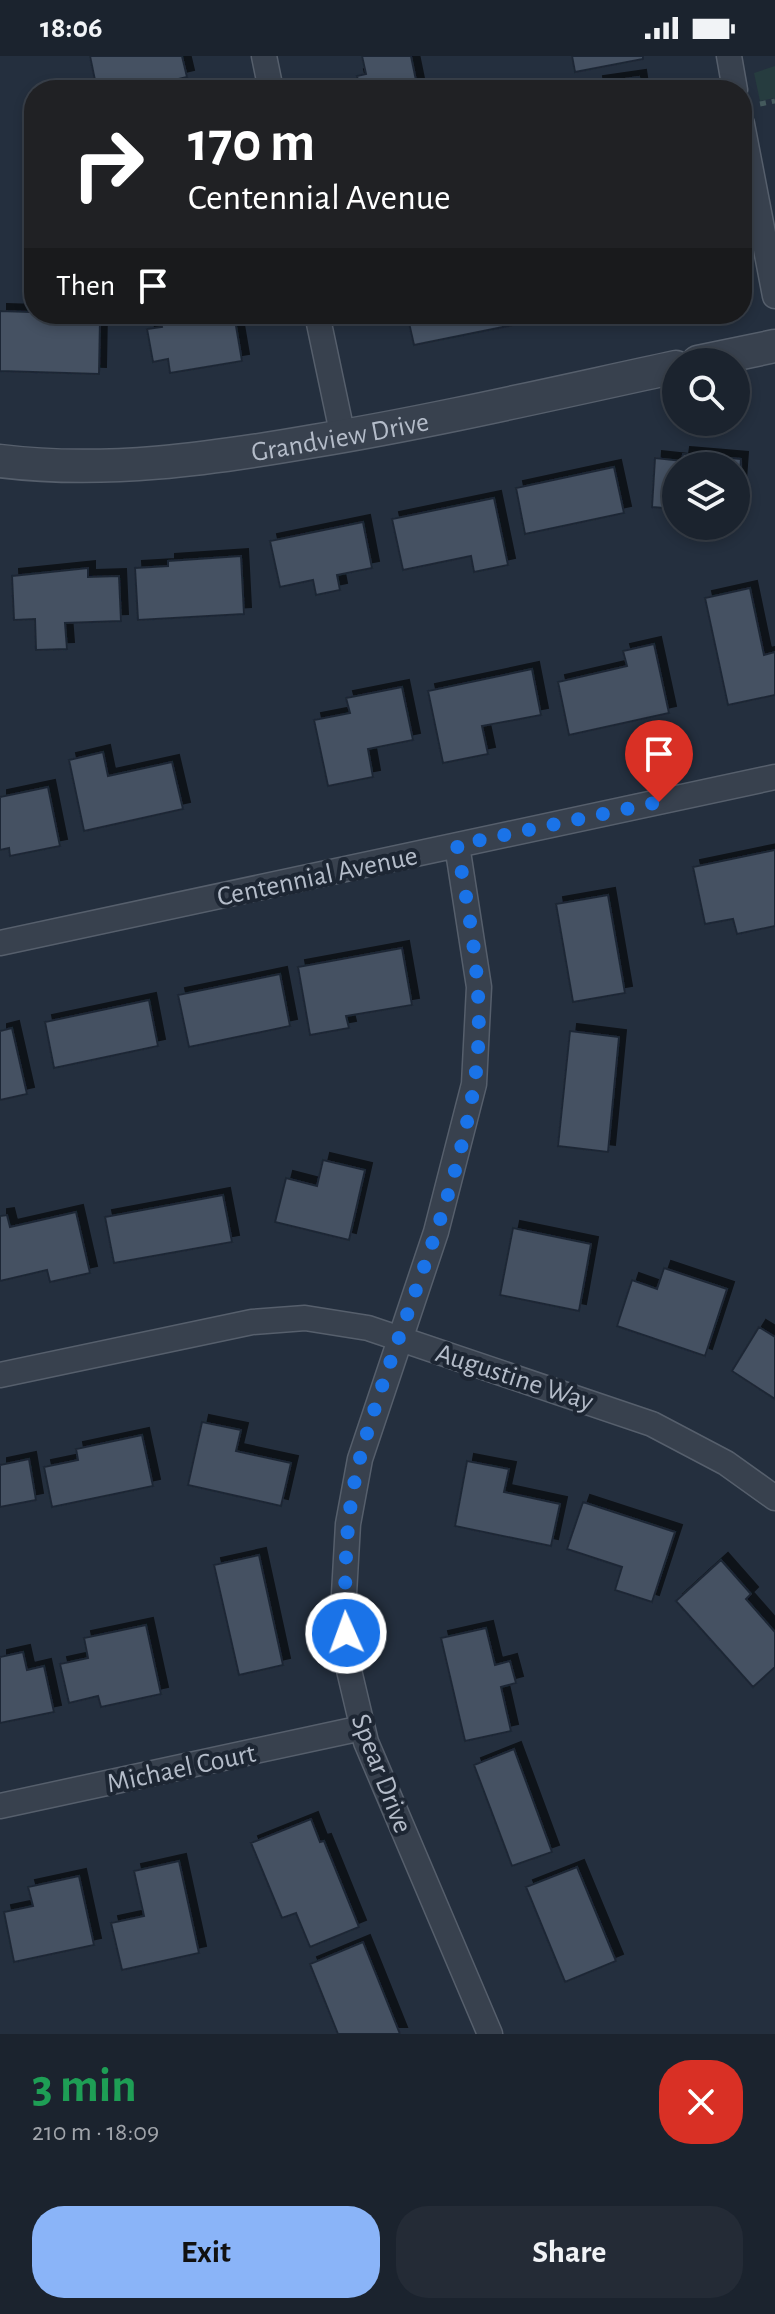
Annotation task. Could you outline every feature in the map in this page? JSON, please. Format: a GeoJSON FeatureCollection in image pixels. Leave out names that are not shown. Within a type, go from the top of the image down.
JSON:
{"type":"FeatureCollection","features":[{"type":"Feature","properties":{"kind":"street"},"geometry":{"type":"LineString","coordinates":[[264,56],[269,80]]}},
{"type":"Feature","properties":{"kind":"street"},"geometry":{"type":"LineString","coordinates":[[729,56],[733,80]]}},
{"type":"Feature","properties":{"kind":"street"},"geometry":{"type":"LineString","coordinates":[[752,176],[775,296]]}},
{"type":"Feature","properties":{"kind":"street"},"geometry":{"type":"LineString","coordinates":[[319,324],[343,437]]}},
{"type":"Feature","properties":{"kind":"street"},"geometry":{"type":"LineString","coordinates":[[750,351],[775,346]]}},
{"type":"Feature","properties":{"kind":"street","name":"Grandview Drive"},"geometry":{"type":"LineString","coordinates":[[0,461],[31,465],[144,464],[230,456],[343,437],[662,370]]}},
{"type":"Feature","properties":{"kind":"street","name":"Centennial Avenue"},"geometry":{"type":"LineString","coordinates":[[0,943],[775,777]]}},
{"type":"Feature","properties":{"kind":"street","name":"Spear Drive"},"geometry":{"type":"LineString","coordinates":[[457,845],[479,987],[474,1084],[436,1232],[360,1459],[348,1524],[344,1594],[347,1655],[362,1728],[391,1806],[490,2034]]}},
{"type":"Feature","properties":{"kind":"street","name":"Augustine Way"},"geometry":{"type":"LineString","coordinates":[[0,1375],[277,1319],[305,1318],[368,1328],[652,1424],[726,1463],[775,1498]]}},
{"type":"Feature","properties":{"kind":"street","name":"Michael Court"},"geometry":{"type":"LineString","coordinates":[[0,1806],[362,1728]]}},
{"type":"Feature","properties":{"kind":"path"},"geometry":{"type":"LineString","coordinates":[[760,104],[775,101]]}},
{"type":"Feature","properties":{"kind":"green space"},"geometry":{"type":"Polygon","coordinates":[[[775,66],[775,98],[760,101],[754,73],[775,66]]]}},
{"type":"Feature","properties":{"kind":"building"},"geometry":{"type":"Polygon","coordinates":[[[90,56],[182,56],[187,77],[174,80],[95,80],[90,56]]]}},
{"type":"Feature","properties":{"kind":"building"},"geometry":{"type":"Polygon","coordinates":[[[362,56],[411,56],[416,80],[358,80],[357,76],[366,74],[362,56]]]}},
{"type":"Feature","properties":{"kind":"building"},"geometry":{"type":"Polygon","coordinates":[[[572,56],[643,56],[643,59],[575,72],[572,56]]]}},
{"type":"Feature","properties":{"kind":"building"},"geometry":{"type":"Polygon","coordinates":[[[0,311],[24,312],[24,324],[100,324],[99,374],[0,371],[0,311]]]}},
{"type":"Feature","properties":{"kind":"building"},"geometry":{"type":"Polygon","coordinates":[[[162,324],[236,324],[242,361],[170,373],[168,359],[153,362],[147,329],[162,327],[162,324]]]}},
{"type":"Feature","properties":{"kind":"building"},"geometry":{"type":"Polygon","coordinates":[[[409,324],[518,324],[414,345],[409,324]]]}},
{"type":"Feature","properties":{"kind":"building"},"geometry":{"type":"Polygon","coordinates":[[[655,458],[662,459],[662,508],[652,507],[655,458]]]}},
{"type":"Feature","properties":{"kind":"building"},"geometry":{"type":"Polygon","coordinates":[[[614,467],[624,513],[525,534],[516,488],[614,467]]]}},
{"type":"Feature","properties":{"kind":"building"},"geometry":{"type":"Polygon","coordinates":[[[494,498],[508,565],[474,572],[471,556],[403,570],[392,519],[494,498]]]}},
{"type":"Feature","properties":{"kind":"building"},"geometry":{"type":"Polygon","coordinates":[[[363,522],[372,568],[337,575],[340,590],[316,595],[313,580],[280,587],[270,541],[363,522]]]}},
{"type":"Feature","properties":{"kind":"building"},"geometry":{"type":"Polygon","coordinates":[[[241,556],[244,614],[138,620],[135,568],[168,566],[168,561],[241,556]]]}},
{"type":"Feature","properties":{"kind":"building"},"geometry":{"type":"Polygon","coordinates":[[[88,568],[88,577],[119,576],[121,621],[65,623],[67,649],[36,650],[35,619],[14,620],[12,576],[88,568]]]}},
{"type":"Feature","properties":{"kind":"building"},"geometry":{"type":"Polygon","coordinates":[[[750,588],[764,655],[775,652],[775,695],[728,705],[705,598],[750,588]]]}},
{"type":"Feature","properties":{"kind":"building"},"geometry":{"type":"Polygon","coordinates":[[[654,644],[669,713],[569,735],[558,682],[627,666],[623,651],[654,644]]]}},
{"type":"Feature","properties":{"kind":"building"},"geometry":{"type":"Polygon","coordinates":[[[532,669],[541,715],[482,726],[488,754],[443,763],[428,691],[532,669]]]}},
{"type":"Feature","properties":{"kind":"building"},"geometry":{"type":"Polygon","coordinates":[[[402,687],[413,740],[368,749],[373,777],[328,786],[314,720],[350,713],[346,698],[402,687]]]}},
{"type":"Feature","properties":{"kind":"building"},"geometry":{"type":"Polygon","coordinates":[[[103,752],[108,776],[172,762],[183,809],[84,831],[69,760],[103,752]]]}},
{"type":"Feature","properties":{"kind":"building"},"geometry":{"type":"Polygon","coordinates":[[[48,787],[60,846],[10,856],[9,848],[0,850],[0,797],[48,787]]]}},
{"type":"Feature","properties":{"kind":"building"},"geometry":{"type":"Polygon","coordinates":[[[775,850],[775,926],[737,934],[733,919],[705,924],[693,867],[775,850]]]}},
{"type":"Feature","properties":{"kind":"building"},"geometry":{"type":"Polygon","coordinates":[[[608,895],[625,993],[573,1002],[556,904],[608,895]]]}},
{"type":"Feature","properties":{"kind":"building"},"geometry":{"type":"Polygon","coordinates":[[[402,948],[412,1005],[346,1016],[349,1028],[310,1035],[298,967],[402,948]]]}},
{"type":"Feature","properties":{"kind":"building"},"geometry":{"type":"Polygon","coordinates":[[[280,974],[290,1026],[189,1047],[178,995],[280,974]]]}},
{"type":"Feature","properties":{"kind":"building"},"geometry":{"type":"Polygon","coordinates":[[[149,1000],[158,1046],[54,1068],[45,1022],[149,1000]]]}},
{"type":"Feature","properties":{"kind":"building"},"geometry":{"type":"Polygon","coordinates":[[[12,1028],[27,1094],[0,1100],[0,1031],[12,1028]]]}},
{"type":"Feature","properties":{"kind":"building"},"geometry":{"type":"Polygon","coordinates":[[[570,1031],[619,1037],[608,1152],[558,1146],[570,1031]]]}},
{"type":"Feature","properties":{"kind":"building"},"geometry":{"type":"Polygon","coordinates":[[[323,1160],[365,1170],[349,1240],[275,1222],[286,1178],[317,1186],[323,1160]]]}},
{"type":"Feature","properties":{"kind":"building"},"geometry":{"type":"Polygon","coordinates":[[[223,1195],[232,1242],[114,1263],[105,1217],[223,1195]]]}},
{"type":"Feature","properties":{"kind":"building"},"geometry":{"type":"Polygon","coordinates":[[[76,1212],[90,1273],[50,1282],[47,1270],[0,1281],[0,1216],[7,1215],[10,1227],[76,1212]]]}},
{"type":"Feature","properties":{"kind":"building"},"geometry":{"type":"Polygon","coordinates":[[[513,1228],[591,1244],[579,1311],[500,1295],[513,1228]]]}},
{"type":"Feature","properties":{"kind":"building"},"geometry":{"type":"Polygon","coordinates":[[[664,1268],[727,1289],[705,1356],[617,1326],[632,1280],[657,1289],[664,1268]]]}},
{"type":"Feature","properties":{"kind":"building"},"geometry":{"type":"Polygon","coordinates":[[[759,1327],[775,1337],[775,1399],[732,1371],[759,1327]]]}},
{"type":"Feature","properties":{"kind":"building"},"geometry":{"type":"Polygon","coordinates":[[[202,1422],[241,1430],[236,1451],[291,1463],[281,1506],[188,1485],[202,1422]]]}},
{"type":"Feature","properties":{"kind":"building"},"geometry":{"type":"Polygon","coordinates":[[[142,1435],[153,1486],[52,1507],[44,1467],[78,1460],[76,1449],[142,1435]]]}},
{"type":"Feature","properties":{"kind":"building"},"geometry":{"type":"Polygon","coordinates":[[[29,1459],[36,1500],[0,1507],[0,1465],[29,1459]]]}},
{"type":"Feature","properties":{"kind":"building"},"geometry":{"type":"Polygon","coordinates":[[[467,1461],[509,1469],[504,1492],[560,1504],[551,1546],[455,1526],[467,1461]]]}},
{"type":"Feature","properties":{"kind":"building"},"geometry":{"type":"Polygon","coordinates":[[[583,1502],[675,1532],[652,1602],[615,1590],[622,1567],[567,1549],[583,1502]]]}},
{"type":"Feature","properties":{"kind":"building"},"geometry":{"type":"Polygon","coordinates":[[[259,1555],[283,1665],[239,1675],[214,1565],[259,1555]]]}},
{"type":"Feature","properties":{"kind":"building"},"geometry":{"type":"Polygon","coordinates":[[[721,1560],[751,1594],[746,1599],[775,1632],[775,1667],[753,1687],[676,1601],[721,1560]]]}},
{"type":"Feature","properties":{"kind":"building"},"geometry":{"type":"Polygon","coordinates":[[[146,1625],[161,1694],[101,1707],[98,1696],[69,1703],[60,1664],[88,1658],[84,1638],[146,1625]]]}},
{"type":"Feature","properties":{"kind":"building"},"geometry":{"type":"Polygon","coordinates":[[[486,1628],[495,1665],[510,1661],[516,1683],[501,1687],[511,1731],[465,1741],[441,1638],[486,1628]]]}},
{"type":"Feature","properties":{"kind":"building"},"geometry":{"type":"Polygon","coordinates":[[[23,1652],[27,1670],[44,1666],[54,1712],[0,1723],[0,1657],[23,1652]]]}},
{"type":"Feature","properties":{"kind":"building"},"geometry":{"type":"Polygon","coordinates":[[[514,1749],[552,1852],[512,1866],[474,1765],[514,1749]]]}},
{"type":"Feature","properties":{"kind":"building"},"geometry":{"type":"Polygon","coordinates":[[[311,1819],[320,1842],[324,1841],[359,1927],[310,1947],[296,1913],[282,1918],[251,1843],[311,1819]]]}},
{"type":"Feature","properties":{"kind":"building"},"geometry":{"type":"Polygon","coordinates":[[[179,1861],[199,1953],[122,1970],[111,1923],[144,1916],[134,1871],[179,1861]]]}},
{"type":"Feature","properties":{"kind":"building"},"geometry":{"type":"Polygon","coordinates":[[[577,1867],[616,1961],[565,1982],[526,1887],[577,1867]]]}},
{"type":"Feature","properties":{"kind":"building"},"geometry":{"type":"Polygon","coordinates":[[[79,1876],[94,1945],[14,1962],[4,1912],[33,1906],[28,1887],[79,1876]]]}},
{"type":"Feature","properties":{"kind":"building"},"geometry":{"type":"Polygon","coordinates":[[[363,1942],[400,2034],[338,2034],[310,1964],[363,1942]]]}},
{"type":"Feature","properties":{"kind":"route"},"geometry":{"type":"LineString","coordinates":[[346,1633],[344,1594],[348,1524],[360,1459],[436,1232],[474,1084],[479,987],[476,951],[457,845],[659,802]]}}]}
